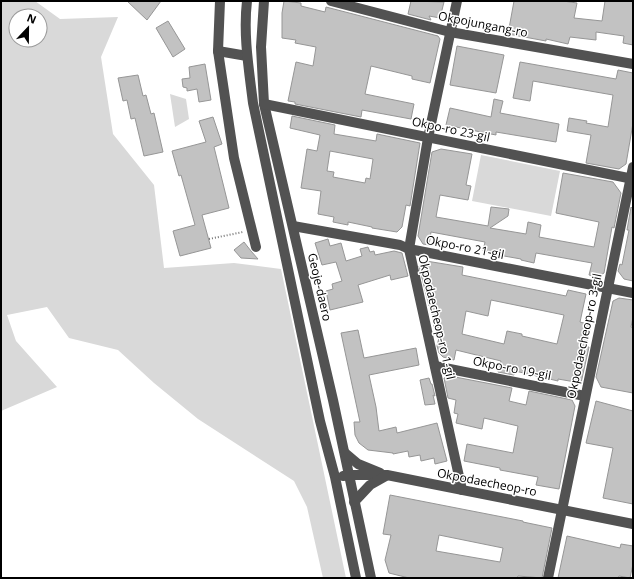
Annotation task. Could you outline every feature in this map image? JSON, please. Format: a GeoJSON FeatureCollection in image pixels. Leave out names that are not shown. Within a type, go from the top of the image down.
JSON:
{"type":"FeatureCollection","features":[{"type":"Feature","properties":{"kind":"street"},"geometry":{"type":"LineString","coordinates":[[220,1],[218,51],[234,158],[256,247]]}},
{"type":"Feature","properties":{"kind":"street"},"geometry":{"type":"LineString","coordinates":[[247,1],[247,56],[254,111],[320,421],[335,477],[356,578]]}},
{"type":"Feature","properties":{"kind":"street","name":"Geoje-daero"},"geometry":{"type":"LineString","coordinates":[[264,1],[261,47],[264,104],[350,475],[354,502],[371,578]]}},
{"type":"Feature","properties":{"kind":"street","name":"Okpojungang-ro"},"geometry":{"type":"LineString","coordinates":[[331,1],[450,32],[633,64]]}},
{"type":"Feature","properties":{"kind":"street","name":"Okpodaecheop-ro 1-gil"},"geometry":{"type":"LineString","coordinates":[[460,2],[450,32],[428,138],[409,249],[462,490]]}},
{"type":"Feature","properties":{"kind":"street"},"geometry":{"type":"LineString","coordinates":[[218,51],[247,56]]}},
{"type":"Feature","properties":{"kind":"street","name":"Okpo-ro 23-gil"},"geometry":{"type":"LineString","coordinates":[[264,104],[632,179]]}},
{"type":"Feature","properties":{"kind":"street","name":"Okpodaecheop-ro 3-gil"},"geometry":{"type":"LineString","coordinates":[[548,578],[585,396],[632,179],[633,167]]}},
{"type":"Feature","properties":{"kind":"street","name":"Okpo-ro 21-gil"},"geometry":{"type":"LineString","coordinates":[[292,226],[400,245],[409,249],[633,293]]}},
{"type":"Feature","properties":{"kind":"street","name":"Okpo-ro 19-gil"},"geometry":{"type":"LineString","coordinates":[[435,366],[585,396]]}},
{"type":"Feature","properties":{"kind":"street"},"geometry":{"type":"LineString","coordinates":[[345,453],[358,464],[387,475]]}},
{"type":"Feature","properties":{"kind":"street","name":"Okpodaecheop-ro"},"geometry":{"type":"LineString","coordinates":[[335,477],[350,475],[387,475],[633,524]]}},
{"type":"Feature","properties":{"kind":"street"},"geometry":{"type":"LineString","coordinates":[[354,502],[370,485],[387,475]]}},
{"type":"Feature","properties":{"kind":"path"},"geometry":{"type":"LineString","coordinates":[[209,239],[252,230]]}},
{"type":"Feature","properties":{"kind":"shaded area"},"geometry":{"type":"Polygon","coordinates":[[[1,1],[35,1],[45,8],[8,8],[8,48],[48,48],[48,10],[60,19],[118,17],[101,57],[113,134],[154,185],[164,268],[234,263],[281,269],[346,578],[323,578],[307,507],[294,481],[198,419],[154,383],[118,350],[69,338],[47,307],[7,315],[16,341],[57,387],[1,411],[1,1]]]}},
{"type":"Feature","properties":{"kind":"shaded area"},"geometry":{"type":"Polygon","coordinates":[[[170,94],[186,99],[189,119],[175,127],[170,94]]]}},
{"type":"Feature","properties":{"kind":"shaded area"},"geometry":{"type":"Polygon","coordinates":[[[481,155],[560,171],[551,216],[472,201],[481,155]]]}},
{"type":"Feature","properties":{"kind":"building"},"geometry":{"type":"Polygon","coordinates":[[[127,1],[161,1],[147,20],[127,1]]]}},
{"type":"Feature","properties":{"kind":"building"},"geometry":{"type":"Polygon","coordinates":[[[284,1],[301,3],[301,6],[325,12],[326,7],[438,36],[440,39],[430,83],[412,79],[412,76],[371,66],[365,94],[414,104],[411,119],[362,110],[361,117],[295,104],[295,102],[288,101],[296,62],[313,66],[316,47],[295,43],[296,40],[282,38],[282,13],[284,1]]]}},
{"type":"Feature","properties":{"kind":"building"},"geometry":{"type":"Polygon","coordinates":[[[411,1],[444,2],[440,18],[429,16],[431,20],[408,14],[411,1]]]}},
{"type":"Feature","properties":{"kind":"building"},"geometry":{"type":"Polygon","coordinates":[[[514,1],[563,1],[577,3],[574,18],[602,21],[605,1],[633,1],[633,45],[623,43],[624,36],[596,32],[596,40],[570,37],[568,44],[546,39],[546,41],[508,34],[514,1]]]}},
{"type":"Feature","properties":{"kind":"building"},"geometry":{"type":"Polygon","coordinates":[[[168,21],[185,49],[173,57],[156,28],[168,21]]]}},
{"type":"Feature","properties":{"kind":"building"},"geometry":{"type":"Polygon","coordinates":[[[457,46],[504,55],[496,93],[450,85],[457,46]]]}},
{"type":"Feature","properties":{"kind":"building"},"geometry":{"type":"Polygon","coordinates":[[[520,62],[616,79],[618,70],[633,73],[633,123],[626,164],[619,169],[586,163],[591,135],[567,131],[569,118],[608,127],[613,95],[533,81],[530,101],[513,98],[520,62]]]}},
{"type":"Feature","properties":{"kind":"building"},"geometry":{"type":"Polygon","coordinates":[[[205,64],[211,100],[199,102],[197,89],[187,91],[187,88],[183,87],[182,79],[190,78],[189,67],[205,64]]]}},
{"type":"Feature","properties":{"kind":"building"},"geometry":{"type":"Polygon","coordinates":[[[138,75],[143,96],[146,95],[151,114],[154,113],[163,152],[144,156],[135,118],[131,119],[127,100],[123,101],[118,78],[138,75]]]}},
{"type":"Feature","properties":{"kind":"building"},"geometry":{"type":"Polygon","coordinates":[[[494,99],[503,101],[500,113],[559,124],[556,142],[496,132],[496,135],[446,125],[450,108],[491,117],[494,99]]]}},
{"type":"Feature","properties":{"kind":"building"},"geometry":{"type":"Polygon","coordinates":[[[292,116],[335,125],[334,134],[376,141],[377,134],[420,143],[410,206],[406,205],[402,227],[397,232],[348,222],[348,225],[333,222],[334,217],[318,214],[321,191],[301,188],[307,149],[317,151],[320,135],[290,128],[292,116]],[[330,151],[327,171],[334,172],[333,177],[365,183],[366,178],[370,179],[373,159],[330,151]]]}},
{"type":"Feature","properties":{"kind":"building"},"geometry":{"type":"Polygon","coordinates":[[[213,117],[222,144],[214,147],[229,208],[202,215],[211,248],[180,256],[173,231],[195,225],[181,175],[179,176],[172,151],[206,142],[199,121],[213,117]]]}},
{"type":"Feature","properties":{"kind":"building"},"geometry":{"type":"Polygon","coordinates":[[[441,149],[472,154],[466,185],[471,186],[468,200],[440,195],[436,217],[488,226],[491,207],[509,209],[508,216],[490,228],[526,234],[528,222],[541,225],[539,237],[594,247],[599,222],[556,213],[563,173],[613,182],[621,193],[614,228],[612,227],[604,273],[598,277],[589,275],[592,263],[536,253],[534,263],[504,256],[504,254],[483,251],[485,242],[431,232],[429,245],[423,244],[418,236],[432,152],[441,149]]]}},
{"type":"Feature","properties":{"kind":"building"},"geometry":{"type":"Polygon","coordinates":[[[631,207],[633,209],[633,281],[624,279],[618,271],[620,264],[622,265],[629,230],[627,230],[631,207]]]}},
{"type":"Feature","properties":{"kind":"building"},"geometry":{"type":"Polygon","coordinates":[[[328,239],[330,246],[341,243],[346,261],[362,256],[360,249],[368,247],[370,252],[374,251],[375,255],[394,251],[402,253],[408,276],[391,280],[390,275],[358,285],[363,302],[330,310],[326,291],[333,289],[332,284],[342,281],[336,262],[322,265],[315,243],[328,239]]]}},
{"type":"Feature","properties":{"kind":"building"},"geometry":{"type":"Polygon","coordinates":[[[244,242],[258,259],[241,258],[234,250],[244,242]]]}},
{"type":"Feature","properties":{"kind":"building"},"geometry":{"type":"Polygon","coordinates":[[[426,261],[463,267],[462,275],[566,296],[568,290],[586,294],[580,322],[591,325],[586,347],[589,347],[581,383],[558,379],[558,381],[515,371],[514,375],[498,372],[501,361],[456,350],[454,360],[443,357],[439,353],[437,346],[441,329],[434,327],[431,306],[429,306],[419,266],[426,261]],[[491,300],[488,316],[466,311],[462,334],[504,344],[507,331],[557,344],[564,315],[491,300]]]}},
{"type":"Feature","properties":{"kind":"building"},"geometry":{"type":"Polygon","coordinates":[[[619,298],[633,300],[633,317],[631,327],[633,328],[633,393],[601,387],[596,377],[613,301],[619,298]]]}},
{"type":"Feature","properties":{"kind":"building"},"geometry":{"type":"Polygon","coordinates":[[[358,330],[364,358],[416,348],[419,365],[369,375],[376,407],[379,431],[396,427],[397,433],[437,423],[447,461],[435,464],[434,458],[421,461],[420,455],[409,457],[408,451],[393,454],[368,450],[359,443],[355,435],[354,422],[360,422],[341,333],[358,330]]]}},
{"type":"Feature","properties":{"kind":"building"},"geometry":{"type":"Polygon","coordinates":[[[450,376],[512,388],[509,401],[526,405],[529,391],[572,400],[575,406],[559,489],[536,485],[538,477],[464,461],[467,444],[513,453],[518,426],[484,418],[482,429],[456,423],[458,414],[454,413],[456,400],[448,398],[444,378],[450,376]]]}},
{"type":"Feature","properties":{"kind":"building"},"geometry":{"type":"Polygon","coordinates":[[[429,378],[435,396],[433,395],[435,404],[425,405],[420,380],[429,378]]]}},
{"type":"Feature","properties":{"kind":"building"},"geometry":{"type":"Polygon","coordinates":[[[596,401],[633,411],[633,504],[603,498],[613,448],[586,443],[596,401]]]}},
{"type":"Feature","properties":{"kind":"building"},"geometry":{"type":"Polygon","coordinates":[[[390,495],[552,528],[542,578],[518,576],[517,578],[409,578],[389,573],[385,560],[391,535],[383,534],[390,495]],[[439,535],[436,551],[500,562],[503,548],[439,535]]]}},
{"type":"Feature","properties":{"kind":"building"},"geometry":{"type":"Polygon","coordinates":[[[567,536],[620,548],[621,544],[633,546],[633,564],[630,578],[619,576],[618,578],[558,578],[567,536]]]}}]}
